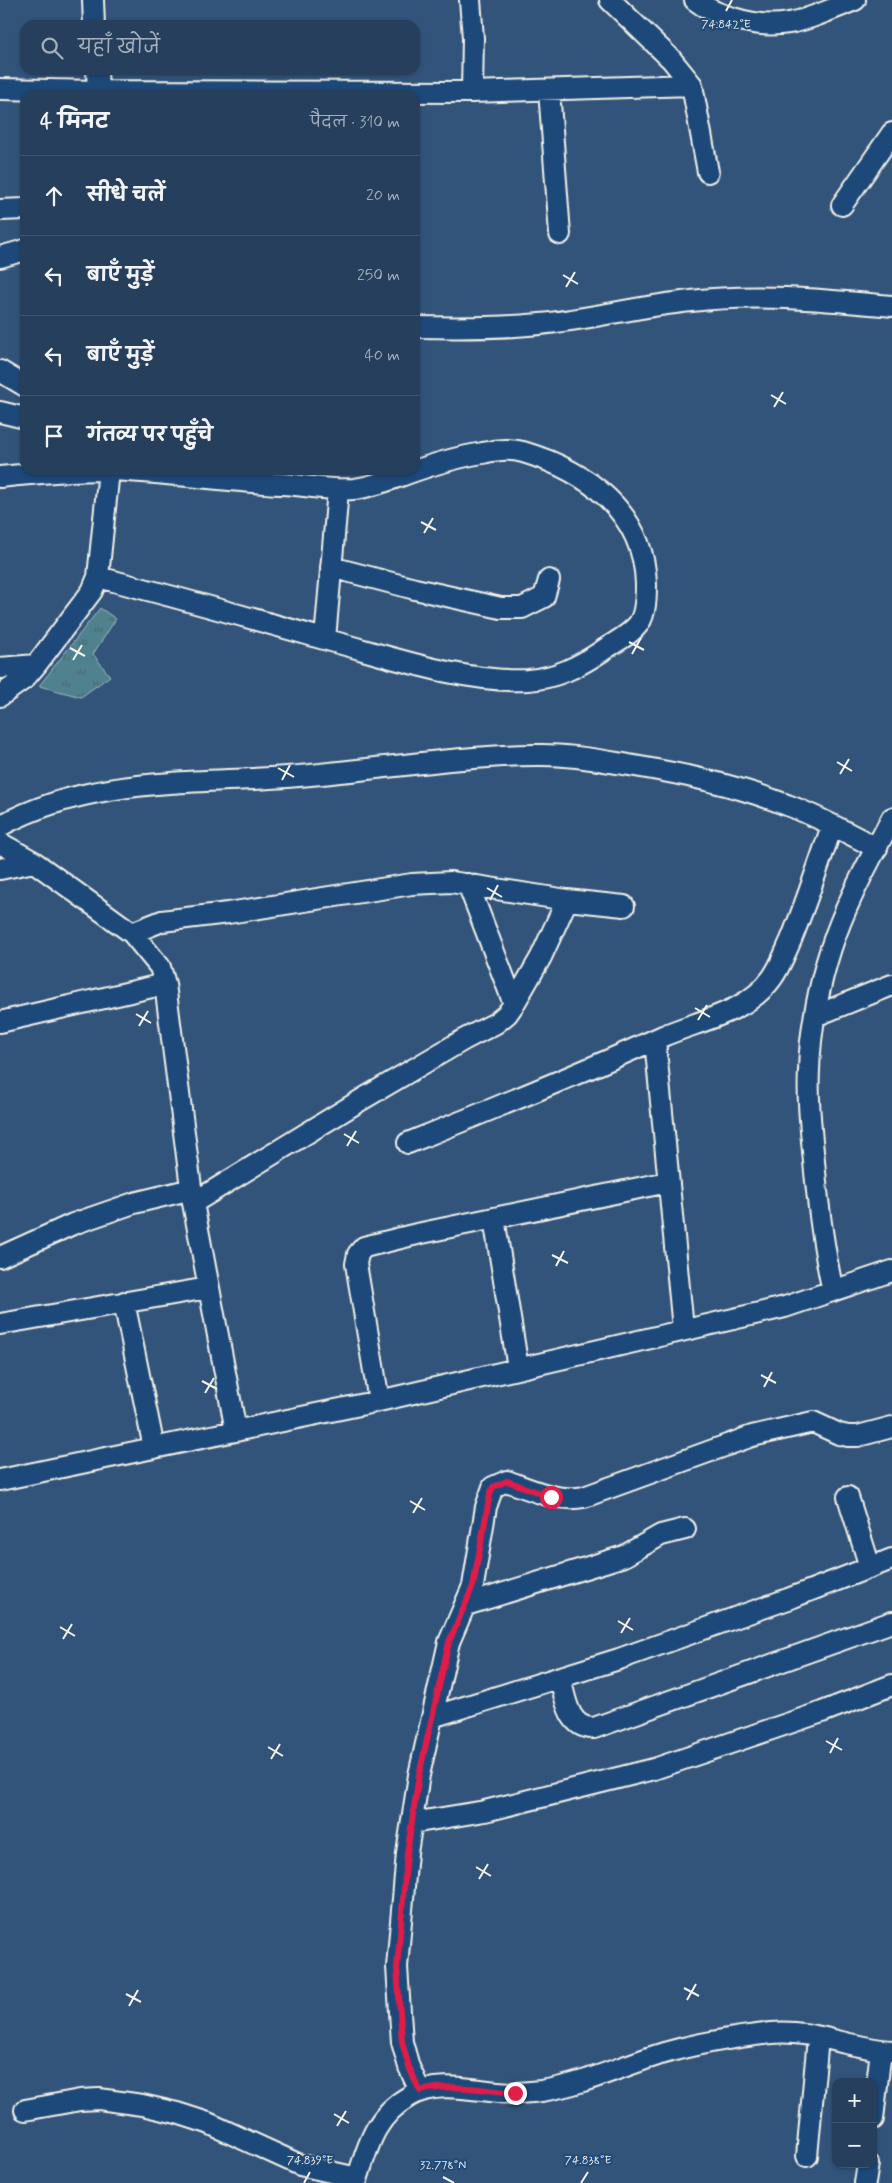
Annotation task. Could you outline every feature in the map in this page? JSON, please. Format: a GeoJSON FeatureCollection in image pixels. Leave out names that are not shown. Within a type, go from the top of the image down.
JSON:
{"type":"FeatureCollection","features":[{"type":"Feature","properties":{"kind":"street"},"geometry":{"type":"LineString","coordinates":[[93,0],[94,20]]}},
{"type":"Feature","properties":{"kind":"street"},"geometry":{"type":"LineString","coordinates":[[470,0],[473,38],[472,92]]}},
{"type":"Feature","properties":{"kind":"street"},"geometry":{"type":"LineString","coordinates":[[610,0],[671,59],[692,85],[708,172]]}},
{"type":"Feature","properties":{"kind":"street"},"geometry":{"type":"LineString","coordinates":[[695,0],[706,8],[722,15],[768,26],[798,22],[855,0]]}},
{"type":"Feature","properties":{"kind":"street"},"geometry":{"type":"LineString","coordinates":[[97,75],[98,90]]}},
{"type":"Feature","properties":{"kind":"street"},"geometry":{"type":"LineString","coordinates":[[420,93],[692,85]]}},
{"type":"Feature","properties":{"kind":"street"},"geometry":{"type":"LineString","coordinates":[[0,89],[24,90]]}},
{"type":"Feature","properties":{"kind":"street"},"geometry":{"type":"LineString","coordinates":[[549,90],[560,234]]}},
{"type":"Feature","properties":{"kind":"street"},"geometry":{"type":"LineString","coordinates":[[842,205],[892,133]]}},
{"type":"Feature","properties":{"kind":"street"},"geometry":{"type":"LineString","coordinates":[[0,210],[20,209]]}},
{"type":"Feature","properties":{"kind":"street"},"geometry":{"type":"LineString","coordinates":[[0,257],[20,251]]}},
{"type":"Feature","properties":{"kind":"street"},"geometry":{"type":"LineString","coordinates":[[420,327],[483,327],[541,324],[691,301],[750,298],[842,301],[892,306]]}},
{"type":"Feature","properties":{"kind":"street"},"geometry":{"type":"LineString","coordinates":[[0,371],[20,383]]}},
{"type":"Feature","properties":{"kind":"street"},"geometry":{"type":"LineString","coordinates":[[0,412],[20,417]]}},
{"type":"Feature","properties":{"kind":"street"},"geometry":{"type":"LineString","coordinates":[[98,577],[390,657],[480,678],[505,680],[554,676],[580,666],[628,633],[639,623],[645,603],[645,566],[641,546],[619,509],[600,491],[577,475],[538,457],[518,451],[498,450],[456,457],[420,469]]}},
{"type":"Feature","properties":{"kind":"street"},"geometry":{"type":"LineString","coordinates":[[0,477],[20,475]]}},
{"type":"Feature","properties":{"kind":"street"},"geometry":{"type":"LineString","coordinates":[[0,696],[24,679],[88,599],[98,577],[108,475]]}},
{"type":"Feature","properties":{"kind":"street"},"geometry":{"type":"LineString","coordinates":[[166,475],[338,490],[359,489],[401,475]]}},
{"type":"Feature","properties":{"kind":"street"},"geometry":{"type":"LineString","coordinates":[[325,639],[338,490]]}},
{"type":"Feature","properties":{"kind":"street"},"geometry":{"type":"LineString","coordinates":[[331,567],[415,589],[501,608],[522,608],[534,604],[544,597],[548,580]]}},
{"type":"Feature","properties":{"kind":"street"},"geometry":{"type":"LineString","coordinates":[[0,668],[36,665]]}},
{"type":"Feature","properties":{"kind":"street"},"geometry":{"type":"LineString","coordinates":[[0,826],[26,812],[61,799],[108,789],[288,776],[388,765],[535,755],[570,756],[609,761],[664,770],[720,783],[786,804],[877,848]]}},
{"type":"Feature","properties":{"kind":"street"},"geometry":{"type":"LineString","coordinates":[[833,1291],[824,1253],[810,1117],[808,1070],[815,1016],[838,928],[867,864],[892,818]]}},
{"type":"Feature","properties":{"kind":"street"},"geometry":{"type":"LineString","coordinates":[[408,1143],[744,1004],[772,978],[796,928],[832,826]]}},
{"type":"Feature","properties":{"kind":"street"},"geometry":{"type":"LineString","coordinates":[[0,842],[34,862],[132,933],[160,967],[165,984],[173,1060],[192,1196],[236,1431]]}},
{"type":"Feature","properties":{"kind":"street"},"geometry":{"type":"LineString","coordinates":[[0,869],[34,862]]}},
{"type":"Feature","properties":{"kind":"street"},"geometry":{"type":"LineString","coordinates":[[132,933],[162,921],[228,913],[412,884],[451,882],[567,900],[624,906]]}},
{"type":"Feature","properties":{"kind":"street"},"geometry":{"type":"LineString","coordinates":[[468,884],[514,1004]]}},
{"type":"Feature","properties":{"kind":"street"},"geometry":{"type":"LineString","coordinates":[[0,1257],[73,1224],[134,1203],[192,1196],[496,1023],[507,1014],[514,1004],[542,957],[567,900]]}},
{"type":"Feature","properties":{"kind":"street"},"geometry":{"type":"LineString","coordinates":[[0,1022],[165,984]]}},
{"type":"Feature","properties":{"kind":"street"},"geometry":{"type":"LineString","coordinates":[[815,1016],[892,985]]}},
{"type":"Feature","properties":{"kind":"street"},"geometry":{"type":"LineString","coordinates":[[655,1040],[683,1329]]}},
{"type":"Feature","properties":{"kind":"street"},"geometry":{"type":"LineString","coordinates":[[379,1401],[356,1264],[358,1254],[364,1248],[372,1244],[668,1182]]}},
{"type":"Feature","properties":{"kind":"street"},"geometry":{"type":"LineString","coordinates":[[494,1218],[518,1368]]}},
{"type":"Feature","properties":{"kind":"street"},"geometry":{"type":"LineString","coordinates":[[0,1480],[379,1401],[683,1329],[785,1307],[892,1270]]}},
{"type":"Feature","properties":{"kind":"street"},"geometry":{"type":"LineString","coordinates":[[0,1324],[208,1288]]}},
{"type":"Feature","properties":{"kind":"street"},"geometry":{"type":"LineString","coordinates":[[124,1302],[154,1448]]}},
{"type":"Feature","properties":{"kind":"street"},"geometry":{"type":"LineString","coordinates":[[420,2091],[409,2067],[402,2042],[397,1968],[407,1853],[419,1775],[449,1642],[473,1586],[490,1494],[493,1487],[507,1481],[551,1497],[584,1498],[752,1436],[813,1422],[848,1436],[858,1436],[892,1428]]}},
{"type":"Feature","properties":{"kind":"street"},"geometry":{"type":"LineString","coordinates":[[848,1497],[870,1567]]}},
{"type":"Feature","properties":{"kind":"street"},"geometry":{"type":"LineString","coordinates":[[466,1604],[624,1556],[661,1535],[685,1529]]}},
{"type":"Feature","properties":{"kind":"street"},"geometry":{"type":"LineString","coordinates":[[432,1717],[619,1659],[892,1559]]}},
{"type":"Feature","properties":{"kind":"street"},"geometry":{"type":"LineString","coordinates":[[560,1677],[574,1721],[580,1726],[594,1728],[892,1622]]}},
{"type":"Feature","properties":{"kind":"street"},"geometry":{"type":"LineString","coordinates":[[412,1823],[485,1811],[654,1769],[822,1712],[892,1685]]}},
{"type":"Feature","properties":{"kind":"street"},"geometry":{"type":"LineString","coordinates":[[25,2110],[80,2100],[99,2099],[142,2105],[208,2123],[300,2165],[357,2181],[374,2132],[385,2114],[420,2091],[442,2088],[515,2093],[543,2090],[705,2042],[774,2033],[799,2034],[887,2051],[877,2100]]}},
{"type":"Feature","properties":{"kind":"street"},"geometry":{"type":"LineString","coordinates":[[807,2156],[818,2038]]}},
{"type":"Feature","properties":{"kind":"street"},"geometry":{"type":"LineString","coordinates":[[865,2183],[867,2168]]}},
{"type":"Feature","properties":{"kind":"green space"},"geometry":{"type":"Polygon","coordinates":[[[100,608],[116,619],[93,654],[110,676],[81,697],[39,686],[100,608]]]}},
{"type":"Feature","properties":{"kind":"route"},"geometry":{"type":"LineString","coordinates":[[515,2093],[452,2088],[433,2088],[420,2091],[409,2067],[402,2042],[397,1968],[407,1853],[419,1775],[449,1642],[473,1586],[490,1494],[493,1487],[507,1481],[551,1497]]}}]}
